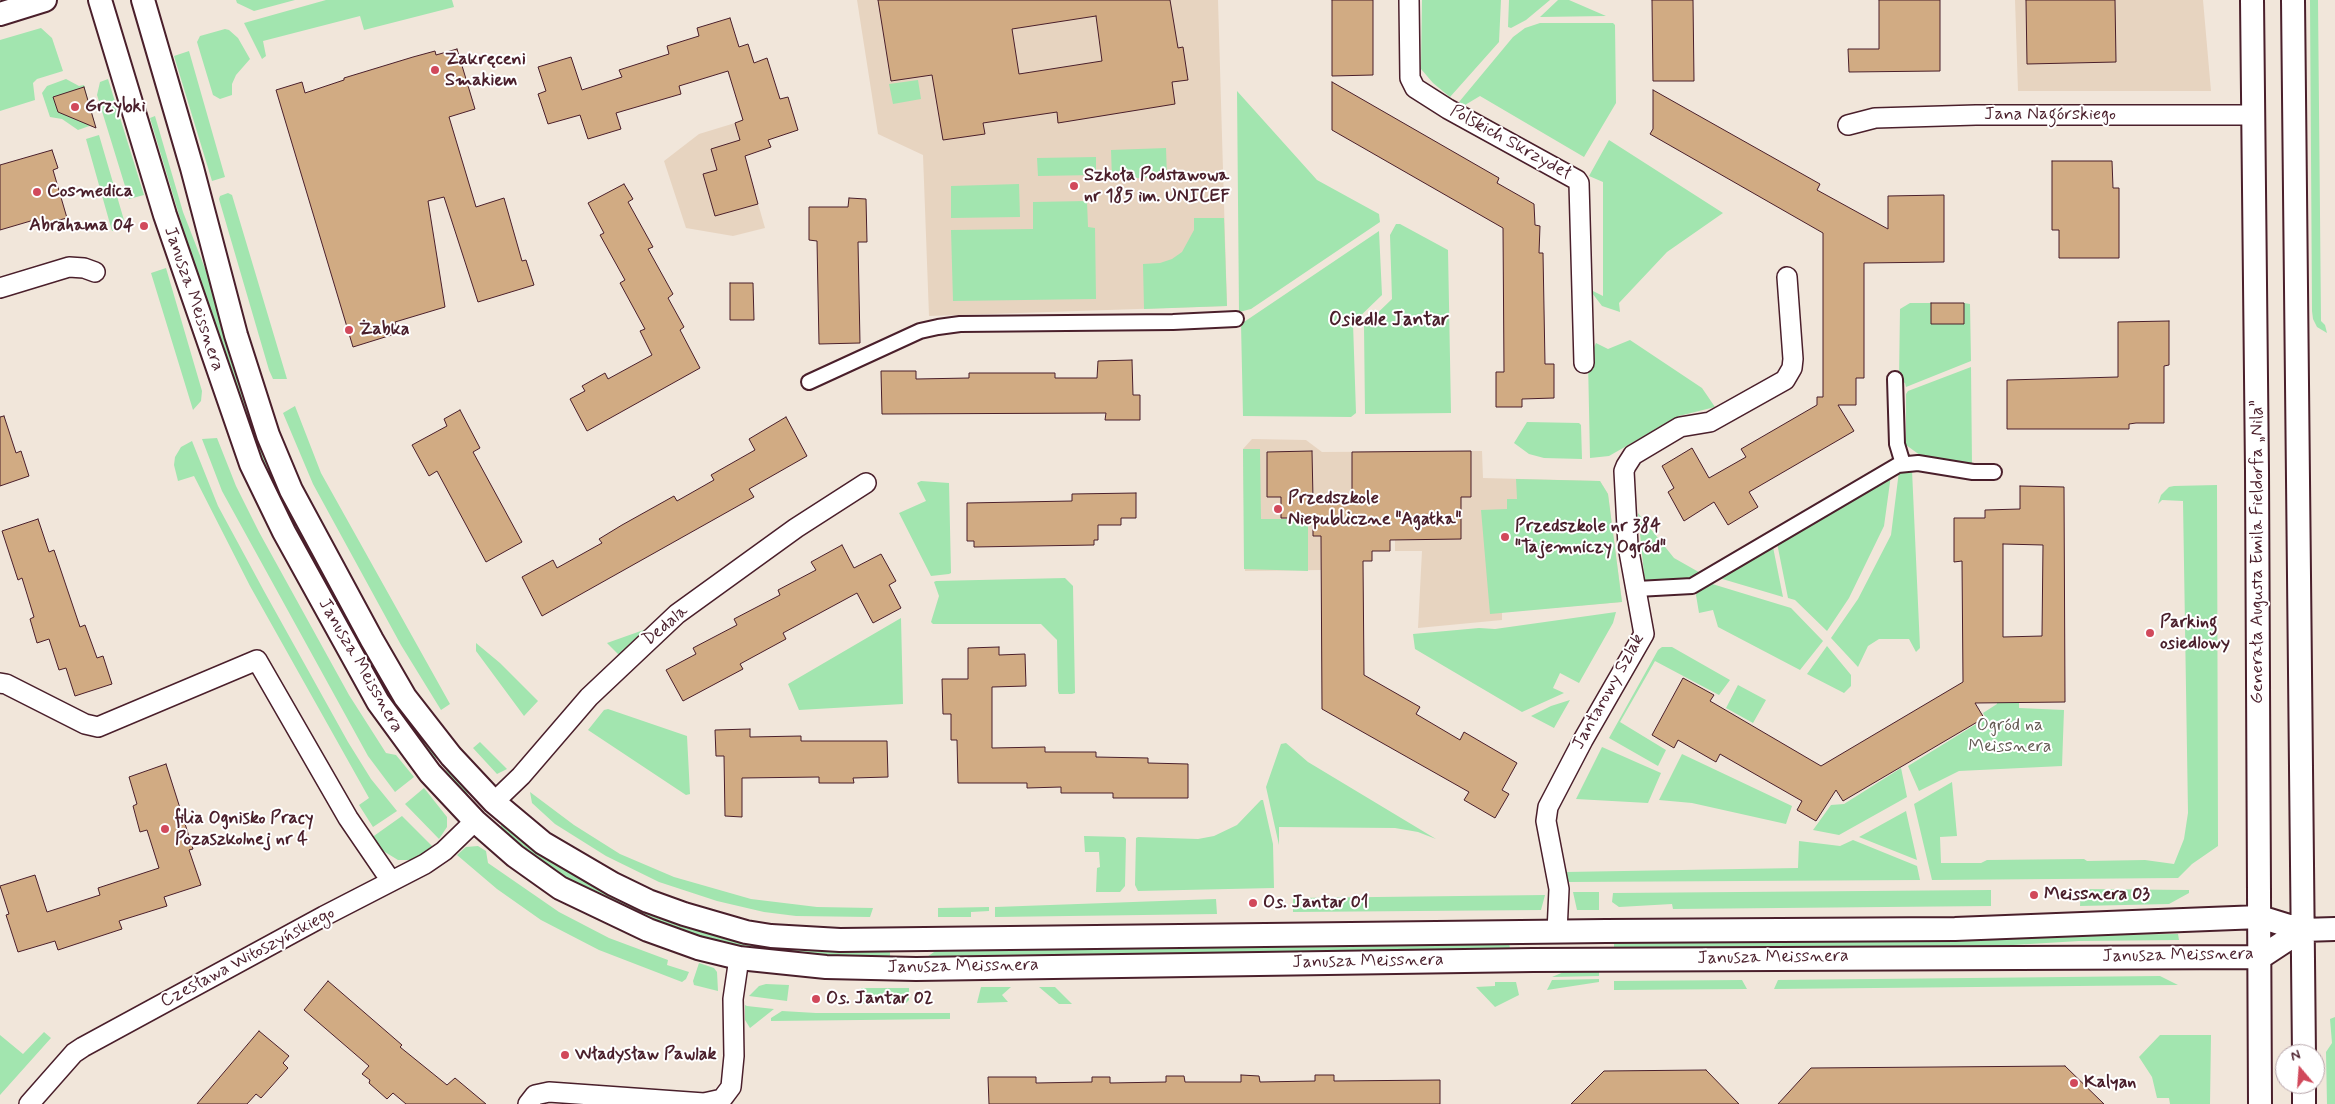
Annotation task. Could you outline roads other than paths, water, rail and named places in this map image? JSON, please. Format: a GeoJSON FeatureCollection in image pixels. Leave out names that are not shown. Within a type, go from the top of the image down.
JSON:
{"type":"FeatureCollection","features":[{"type":"Feature","properties":{"kind":"street"},"geometry":{"type":"LineString","coordinates":[[0,14],[45,0]]}},
{"type":"Feature","properties":{"kind":"street","name":"Janusza Meissnera"},"geometry":{"type":"LineString","coordinates":[[100,0],[165,215],[232,413],[264,492],[378,702],[430,773],[475,821],[515,856],[560,888],[648,930],[698,948],[739,958],[826,967],[916,969],[1533,960],[2261,957],[2302,930]]}},
{"type":"Feature","properties":{"kind":"street","name":"Janusza Meissnera"},"geometry":{"type":"LineString","coordinates":[[143,0],[192,168],[236,335],[268,435],[291,490],[372,640],[405,697],[451,756],[494,802],[543,843],[613,884],[648,901],[724,926],[771,936],[840,940],[1974,929],[2260,917],[2302,930]]}},
{"type":"Feature","properties":{"kind":"street","name":"Polskich Skrzydeł"},"geometry":{"type":"LineString","coordinates":[[1409,0],[1410,78],[1415,88],[1577,180],[1579,184],[1584,363]]}},
{"type":"Feature","properties":{"kind":"street","name":"Generała Augusta Emila Fieldorfa „Nila”"},"geometry":{"type":"LineString","coordinates":[[2252,0],[2261,957],[2260,1104]]}},
{"type":"Feature","properties":{"kind":"street"},"geometry":{"type":"LineString","coordinates":[[2293,0],[2304,1044]]}},
{"type":"Feature","properties":{"kind":"street","name":"Jana Nagórskiego"},"geometry":{"type":"LineString","coordinates":[[1848,125],[1875,118],[1902,117],[2253,114]]}},
{"type":"Feature","properties":{"kind":"street"},"geometry":{"type":"LineString","coordinates":[[0,288],[69,267],[84,268],[95,272]]}},
{"type":"Feature","properties":{"kind":"street","name":"Jantarowy Szlak"},"geometry":{"type":"LineString","coordinates":[[1557,932],[1559,889],[1546,815],[1552,799],[1583,740],[1643,638],[1644,628],[1628,538],[1624,471],[1628,460],[1633,455],[1680,427],[1710,422],[1785,380],[1792,368],[1793,358],[1787,277]]}},
{"type":"Feature","properties":{"kind":"street"},"geometry":{"type":"LineString","coordinates":[[809,382],[904,331],[920,331],[960,324],[1173,322],[1236,319]]}},
{"type":"Feature","properties":{"kind":"street"},"geometry":{"type":"LineString","coordinates":[[1895,379],[1897,444],[1903,464]]}},
{"type":"Feature","properties":{"kind":"street"},"geometry":{"type":"LineString","coordinates":[[1637,589],[1692,586],[1903,464],[1918,463],[1973,472],[1994,472]]}},
{"type":"Feature","properties":{"kind":"street","name":"Dedala"},"geometry":{"type":"LineString","coordinates":[[494,802],[521,776],[589,697],[677,614],[796,528],[866,483]]}},
{"type":"Feature","properties":{"kind":"street"},"geometry":{"type":"LineString","coordinates":[[0,683],[6,684],[85,724],[98,727],[257,660],[348,818],[391,881]]}},
{"type":"Feature","properties":{"kind":"street"},"geometry":{"type":"LineString","coordinates":[[475,821],[494,802]]}},
{"type":"Feature","properties":{"kind":"street","name":"Czesława Witoszyńskiego"},"geometry":{"type":"LineString","coordinates":[[29,1104],[74,1053],[83,1047],[434,859],[475,821]]}},
{"type":"Feature","properties":{"kind":"street"},"geometry":{"type":"LineString","coordinates":[[2302,930],[2335,930]]}},
{"type":"Feature","properties":{"kind":"street"},"geometry":{"type":"LineString","coordinates":[[1533,960],[1557,932]]}},
{"type":"Feature","properties":{"kind":"street"},"geometry":{"type":"LineString","coordinates":[[528,1104],[535,1095],[549,1092],[704,1103],[722,1099],[731,1087],[734,1056],[733,999],[739,958]]}},
{"type":"Feature","properties":{"kind":"place","name":"Zakręceni Smakiem"},"geometry":{"type":"Point","coordinates":[435,70]}},
{"type":"Feature","properties":{"kind":"place","name":"Grzybki"},"geometry":{"type":"Point","coordinates":[75,107]}},
{"type":"Feature","properties":{"kind":"place","name":"Szkoła Podstawowa nr 185 im. UNICEF"},"geometry":{"type":"Point","coordinates":[1074,186]}},
{"type":"Feature","properties":{"kind":"place","name":"Cosmedica"},"geometry":{"type":"Point","coordinates":[37,192]}},
{"type":"Feature","properties":{"kind":"place","name":"Abrahama 04"},"geometry":{"type":"Point","coordinates":[144,226]}},
{"type":"Feature","properties":{"kind":"place","name":"Żabka"},"geometry":{"type":"Point","coordinates":[349,330]}},
{"type":"Feature","properties":{"kind":"place","name":"Przedszkole Niepubliczne \"Agatka\""},"geometry":{"type":"Point","coordinates":[1278,509]}},
{"type":"Feature","properties":{"kind":"place","name":"Przedszkole nr 384 \"Tajemniczy Ogród\""},"geometry":{"type":"Point","coordinates":[1505,537]}},
{"type":"Feature","properties":{"kind":"place","name":"Parking osiedlowy"},"geometry":{"type":"Point","coordinates":[2150,633]}},
{"type":"Feature","properties":{"kind":"place","name":"filia Ognisko Pracy Pozaszkolnej nr 4"},"geometry":{"type":"Point","coordinates":[165,829]}},
{"type":"Feature","properties":{"kind":"place","name":"Meissnera 03"},"geometry":{"type":"Point","coordinates":[2034,895]}},
{"type":"Feature","properties":{"kind":"place","name":"Os. Jantar 01"},"geometry":{"type":"Point","coordinates":[1253,903]}},
{"type":"Feature","properties":{"kind":"place","name":"Os. Jantar 02"},"geometry":{"type":"Point","coordinates":[816,999]}},
{"type":"Feature","properties":{"kind":"place","name":"Władysław Pawlak"},"geometry":{"type":"Point","coordinates":[565,1055]}},
{"type":"Feature","properties":{"kind":"place","name":"Kalyan"},"geometry":{"type":"Point","coordinates":[2074,1083]}},
{"type":"Feature","properties":{"kind":"district","name":"Osiedle Jantar"},"geometry":{"type":"Point","coordinates":[1389,321]}},
{"type":"Feature","properties":{"kind":"park label","name":"Ogród na Meissnera"},"geometry":{"type":"Point","coordinates":[2010,736]}}]}
